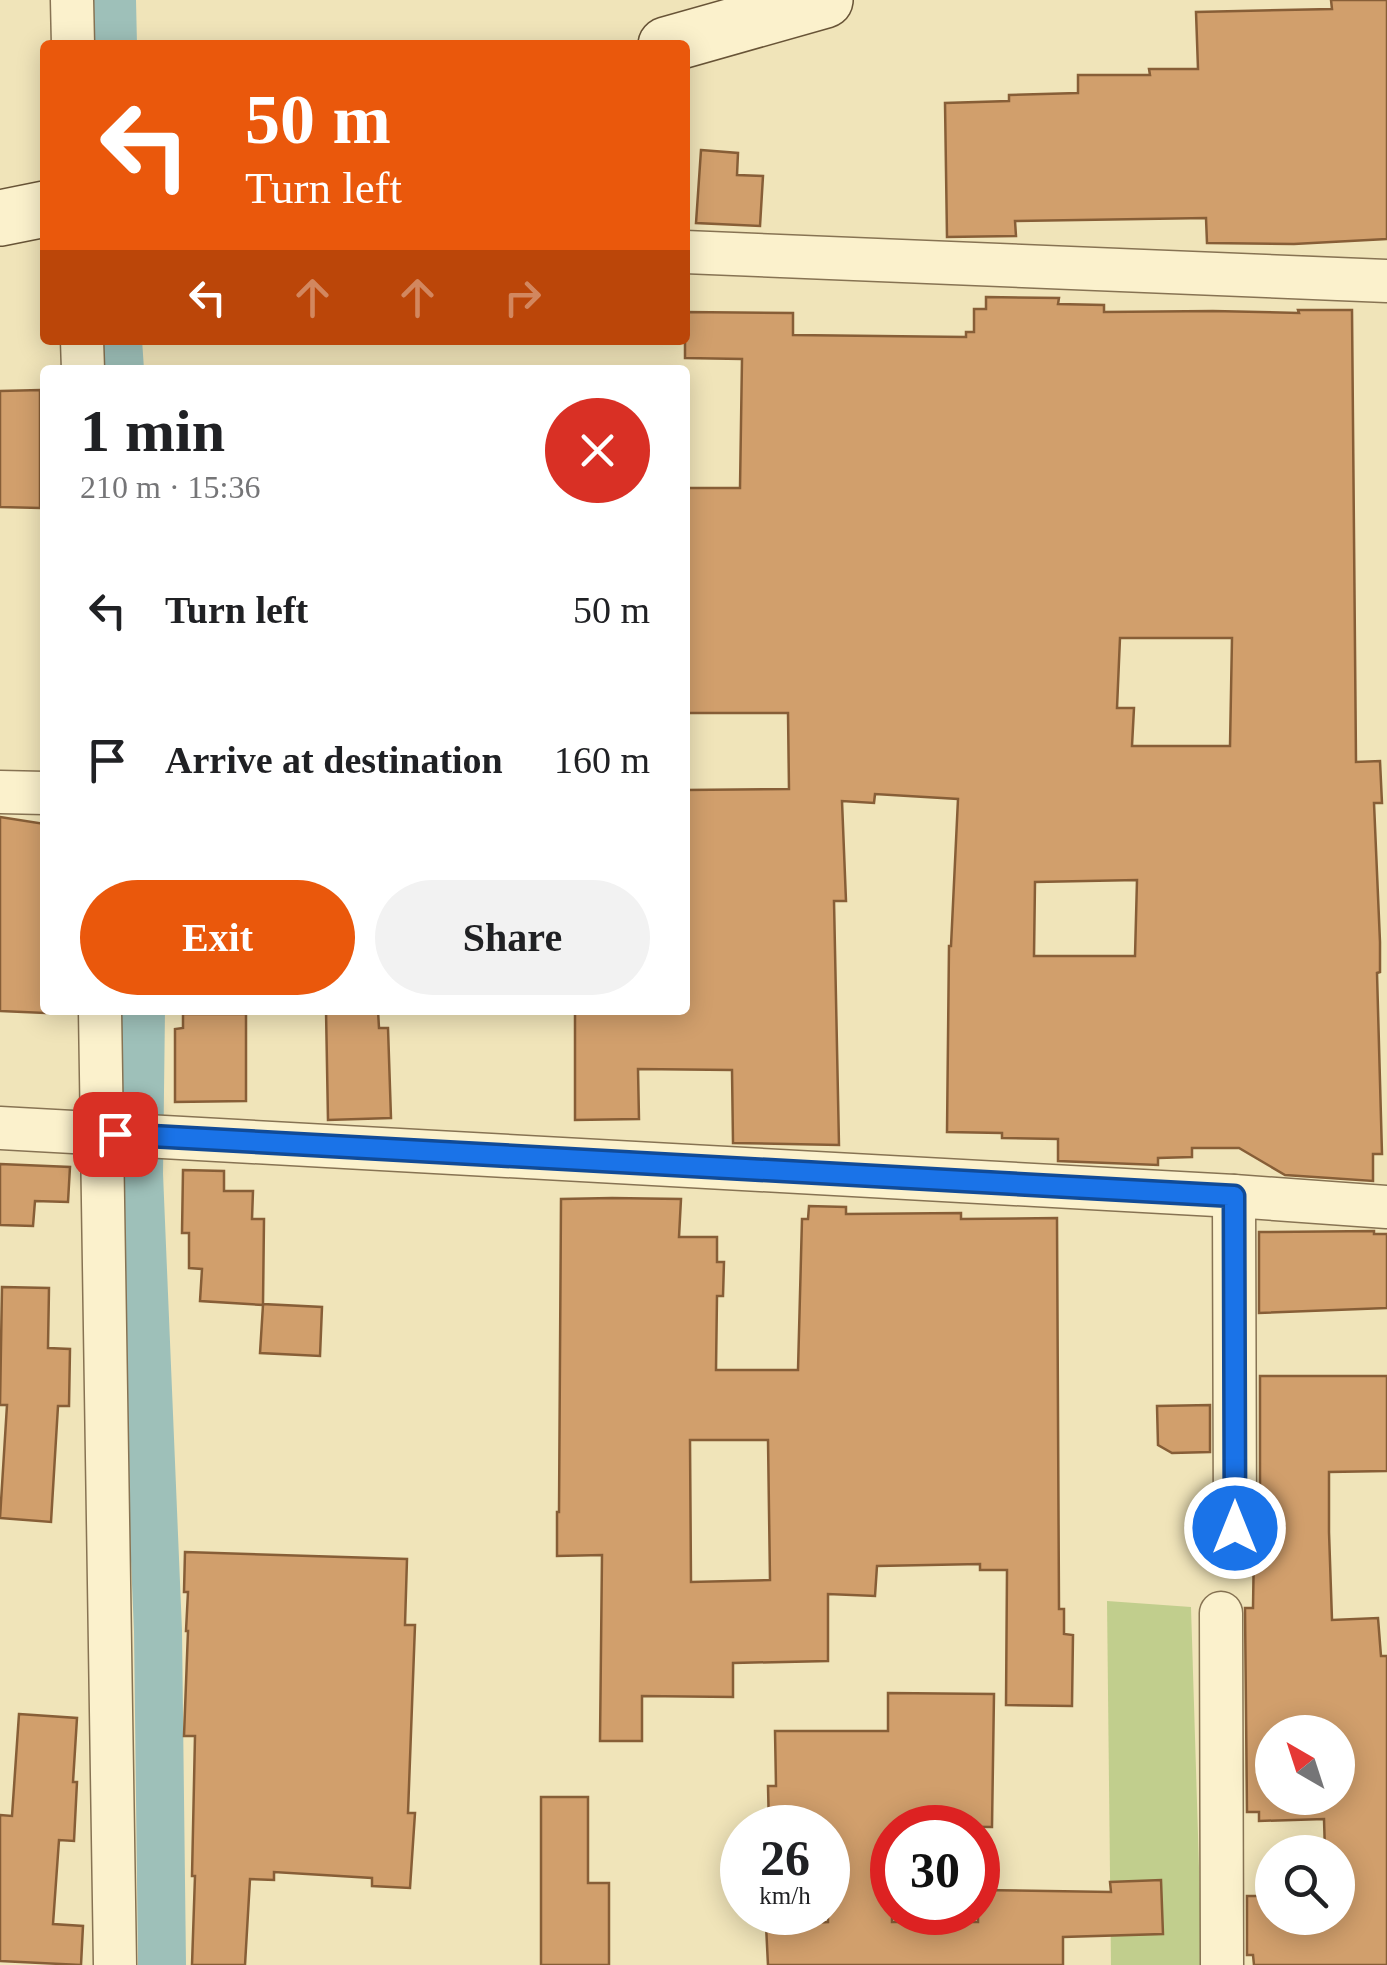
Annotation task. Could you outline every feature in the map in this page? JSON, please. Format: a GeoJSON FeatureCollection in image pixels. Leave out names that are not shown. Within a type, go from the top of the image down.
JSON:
{"type":"FeatureCollection","features":[{"type":"Feature","properties":{"kind":"street"},"geometry":{"type":"LineString","coordinates":[[72,0],[74,40]]}},
{"type":"Feature","properties":{"kind":"street"},"geometry":{"type":"LineString","coordinates":[[684,40],[825,0]]}},
{"type":"Feature","properties":{"kind":"street"},"geometry":{"type":"LineString","coordinates":[[0,218],[40,210]]}},
{"type":"Feature","properties":{"kind":"street"},"geometry":{"type":"LineString","coordinates":[[690,252],[1387,281]]}},
{"type":"Feature","properties":{"kind":"street"},"geometry":{"type":"LineString","coordinates":[[0,792],[40,793]]}},
{"type":"Feature","properties":{"kind":"street"},"geometry":{"type":"LineString","coordinates":[[101,1015],[123,1134],[115,1965]]}},
{"type":"Feature","properties":{"kind":"street"},"geometry":{"type":"LineString","coordinates":[[0,1128],[1387,1207]]}},
{"type":"Feature","properties":{"kind":"street"},"geometry":{"type":"LineString","coordinates":[[1234,1196],[1235,1528]]}},
{"type":"Feature","properties":{"kind":"street"},"geometry":{"type":"LineString","coordinates":[[1221,1613],[1222,1965]]}},
{"type":"Feature","properties":{"kind":"green space"},"geometry":{"type":"Polygon","coordinates":[[[1107,1601],[1191,1607],[1202,1965],[1111,1965],[1107,1601]]]}},
{"type":"Feature","properties":{"kind":"building"},"geometry":{"type":"Polygon","coordinates":[[[1331,0],[1387,0],[1387,239],[1207,243],[1206,218],[1015,221],[1016,236],[947,237],[945,103],[1009,101],[1009,95],[1078,93],[1078,75],[1150,75],[1149,69],[1198,69],[1196,12],[1332,9],[1331,0]]]}},
{"type":"Feature","properties":{"kind":"building"},"geometry":{"type":"Polygon","coordinates":[[[701,150],[738,153],[737,175],[763,176],[760,226],[696,223],[701,150]]]}},
{"type":"Feature","properties":{"kind":"building"},"geometry":{"type":"Polygon","coordinates":[[[986,297],[1059,298],[1058,304],[1104,305],[1104,312],[1352,310],[1356,762],[1380,761],[1382,803],[1374,803],[1382,1154],[1373,1154],[1373,1181],[1285,1175],[1239,1148],[1192,1148],[1192,1157],[1158,1158],[1158,1165],[1058,1161],[1058,1139],[947,1132],[949,946],[958,799],[875,794],[874,803],[842,801],[846,901],[834,901],[839,1145],[733,1143],[732,1070],[638,1069],[639,1119],[575,1120],[575,1015],[690,1015],[690,790],[789,789],[788,713],[690,713],[690,488],[740,488],[742,359],[685,358],[685,345],[690,345],[690,312],[793,313],[793,335],[966,337],[966,332],[974,332],[974,309],[986,309],[986,297]],[[1120,638],[1117,708],[1134,708],[1132,746],[1230,746],[1232,638],[1120,638]],[[1137,880],[1035,882],[1034,956],[1135,956],[1137,880]]]}},
{"type":"Feature","properties":{"kind":"building"},"geometry":{"type":"Polygon","coordinates":[[[40,390],[40,508],[0,507],[0,391],[40,390]]]}},
{"type":"Feature","properties":{"kind":"building"},"geometry":{"type":"Polygon","coordinates":[[[0,817],[40,823],[40,1013],[0,1011],[0,817]]]}},
{"type":"Feature","properties":{"kind":"building"},"geometry":{"type":"Polygon","coordinates":[[[183,1015],[246,1015],[246,1101],[175,1102],[175,1029],[183,1028],[183,1015]]]}},
{"type":"Feature","properties":{"kind":"building"},"geometry":{"type":"Polygon","coordinates":[[[326,1015],[378,1015],[379,1028],[388,1028],[391,1118],[328,1120],[326,1015]]]}},
{"type":"Feature","properties":{"kind":"building"},"geometry":{"type":"Polygon","coordinates":[[[0,1164],[70,1167],[68,1202],[35,1201],[33,1226],[0,1225],[0,1164]]]}},
{"type":"Feature","properties":{"kind":"building"},"geometry":{"type":"Polygon","coordinates":[[[183,1170],[224,1171],[224,1191],[253,1191],[252,1219],[264,1219],[263,1304],[322,1307],[320,1356],[260,1353],[263,1305],[200,1301],[202,1269],[189,1268],[189,1233],[182,1233],[183,1170]]]}},
{"type":"Feature","properties":{"kind":"building"},"geometry":{"type":"Polygon","coordinates":[[[561,1199],[681,1199],[679,1237],[717,1237],[717,1262],[724,1262],[723,1296],[717,1296],[716,1370],[798,1370],[802,1219],[808,1219],[809,1206],[846,1207],[846,1214],[961,1213],[961,1219],[1057,1218],[1059,1609],[1064,1609],[1064,1634],[1073,1635],[1072,1706],[1006,1705],[1007,1570],[980,1570],[980,1564],[877,1566],[875,1596],[828,1594],[828,1661],[733,1663],[733,1697],[642,1696],[642,1741],[600,1741],[602,1555],[557,1556],[561,1199]],[[690,1440],[691,1582],[770,1580],[768,1440],[690,1440]]]}},
{"type":"Feature","properties":{"kind":"building"},"geometry":{"type":"Polygon","coordinates":[[[1259,1232],[1387,1234],[1387,1308],[1259,1313],[1259,1232]]]}},
{"type":"Feature","properties":{"kind":"building"},"geometry":{"type":"Polygon","coordinates":[[[2,1287],[49,1288],[48,1348],[70,1349],[69,1406],[58,1406],[51,1522],[0,1518],[7,1405],[0,1405],[2,1287]]]}},
{"type":"Feature","properties":{"kind":"building"},"geometry":{"type":"Polygon","coordinates":[[[1260,1376],[1387,1376],[1387,1471],[1329,1472],[1329,1532],[1332,1620],[1378,1618],[1381,1656],[1387,1656],[1387,1965],[1254,1965],[1253,1955],[1247,1955],[1247,1896],[1255,1896],[1255,1935],[1355,1935],[1355,1835],[1324,1835],[1324,1819],[1259,1821],[1259,1815],[1355,1815],[1355,1715],[1255,1715],[1255,1812],[1247,1812],[1245,1608],[1253,1608],[1254,1544],[1260,1529],[1260,1376]]]}},
{"type":"Feature","properties":{"kind":"building"},"geometry":{"type":"Polygon","coordinates":[[[1210,1405],[1210,1452],[1172,1453],[1158,1445],[1157,1406],[1210,1405]]]}},
{"type":"Feature","properties":{"kind":"building"},"geometry":{"type":"Polygon","coordinates":[[[185,1552],[407,1559],[405,1625],[415,1625],[408,1813],[415,1813],[410,1888],[372,1886],[372,1878],[274,1872],[274,1880],[250,1879],[245,1965],[192,1965],[195,1736],[184,1736],[188,1631],[185,1552]]]}},
{"type":"Feature","properties":{"kind":"building"},"geometry":{"type":"Polygon","coordinates":[[[888,1693],[994,1694],[992,1805],[870,1805],[870,1935],[1000,1935],[1000,1890],[1111,1892],[1110,1882],[1161,1880],[1163,1934],[1063,1937],[1063,1965],[768,1965],[766,1935],[850,1935],[850,1805],[768,1805],[768,1786],[776,1786],[775,1731],[888,1731],[888,1693]]]}},
{"type":"Feature","properties":{"kind":"building"},"geometry":{"type":"Polygon","coordinates":[[[19,1714],[77,1718],[74,1841],[59,1840],[53,1924],[83,1926],[81,1965],[0,1961],[0,1815],[12,1816],[19,1714]]]}},
{"type":"Feature","properties":{"kind":"building"},"geometry":{"type":"Polygon","coordinates":[[[541,1797],[588,1797],[588,1883],[609,1883],[609,1965],[541,1965],[541,1797]]]}},
{"type":"Feature","properties":{"kind":"waterway"},"geometry":{"type":"LineString","coordinates":[[112,0],[113,40]]}},
{"type":"Feature","properties":{"kind":"waterway"},"geometry":{"type":"LineString","coordinates":[[118,345],[120,365]]}},
{"type":"Feature","properties":{"kind":"waterway"},"geometry":{"type":"LineString","coordinates":[[141,1015],[139,1174],[158,1631],[162,1965]]}},
{"type":"Feature","properties":{"kind":"route"},"geometry":{"type":"LineString","coordinates":[[115,1134],[1234,1196],[1235,1528]]}}]}
